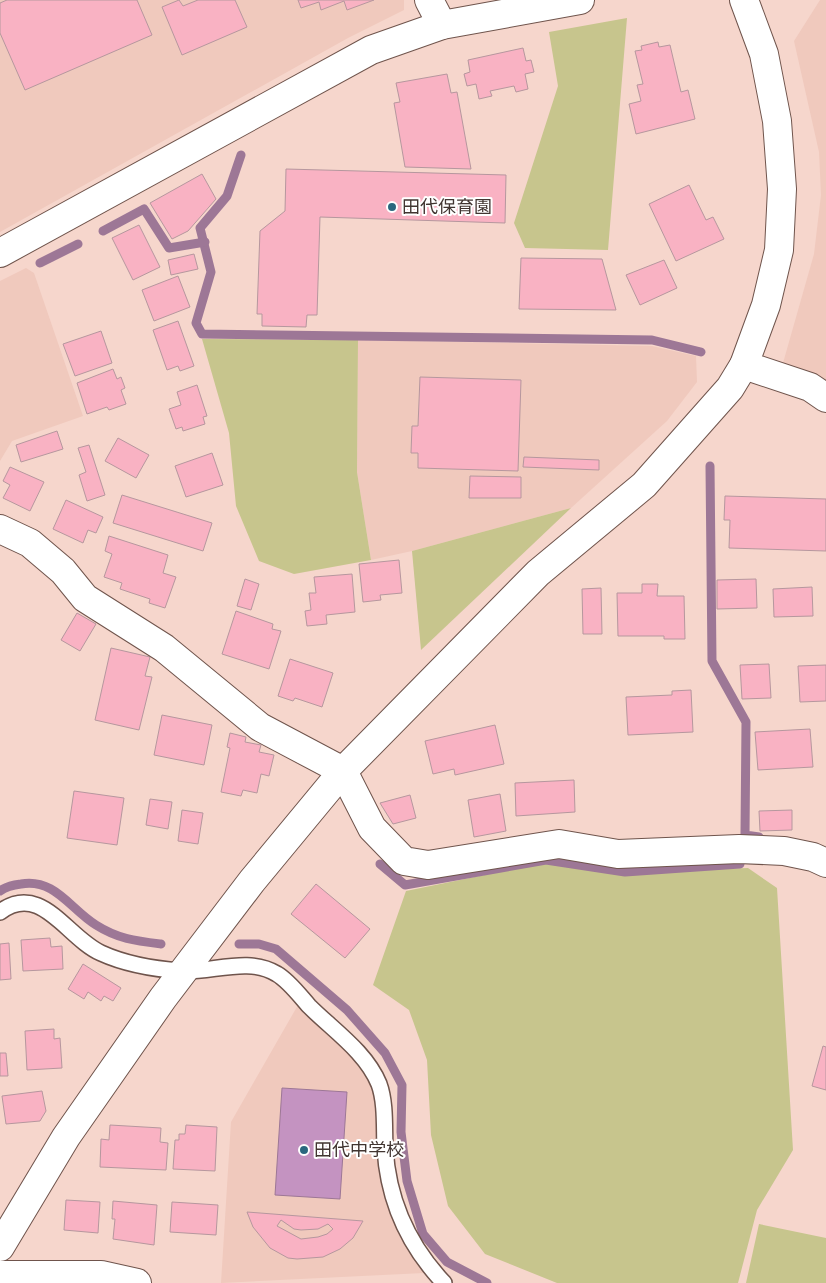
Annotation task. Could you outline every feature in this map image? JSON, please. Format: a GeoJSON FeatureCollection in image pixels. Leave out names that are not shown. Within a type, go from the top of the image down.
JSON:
{"type":"FeatureCollection","features":[{"type":"Feature","properties":{"kind":"street"},"geometry":{"type":"LineString","coordinates":[[429,0],[442,24]]}},
{"type":"Feature","properties":{"kind":"street"},"geometry":{"type":"LineString","coordinates":[[0,253],[371,50],[442,24],[580,0]]}},
{"type":"Feature","properties":{"kind":"street"},"geometry":{"type":"LineString","coordinates":[[0,1248],[66,1137],[183,971],[252,881],[343,772],[538,573],[644,485],[730,388],[744,365],[766,305],[779,250],[782,189],[778,121],[764,54],[744,0]]}},
{"type":"Feature","properties":{"kind":"street"},"geometry":{"type":"LineString","coordinates":[[744,365],[810,387],[826,398]]}},
{"type":"Feature","properties":{"kind":"street"},"geometry":{"type":"LineString","coordinates":[[0,529],[30,543],[63,571],[86,598],[164,648],[260,728],[343,772],[372,828],[404,861],[428,865],[559,844],[618,854],[739,849],[784,851],[813,857],[826,863]]}},
{"type":"Feature","properties":{"kind":"street"},"geometry":{"type":"LineString","coordinates":[[0,1275],[101,1275],[137,1283]]}},
{"type":"Feature","properties":{"kind":"lane"},"geometry":{"type":"LineString","coordinates":[[0,912],[18,902],[34,902],[99,953],[133,965],[183,971],[250,965],[278,974],[358,1052],[379,1085],[386,1166],[395,1204],[405,1231],[420,1255],[444,1283]]}},
{"type":"Feature","properties":{"kind":"shaded area"},"geometry":{"type":"Polygon","coordinates":[[[0,0],[404,0],[404,10],[348,38],[0,232],[0,0]]]}},
{"type":"Feature","properties":{"kind":"shaded area"},"geometry":{"type":"Polygon","coordinates":[[[820,0],[826,0],[826,382],[783,363],[814,254],[821,195],[819,152],[794,41],[820,0]]]}},
{"type":"Feature","properties":{"kind":"shaded area"},"geometry":{"type":"Polygon","coordinates":[[[627,18],[608,250],[525,248],[514,223],[558,86],[549,32],[627,18]]]}},
{"type":"Feature","properties":{"kind":"shaded area"},"geometry":{"type":"Polygon","coordinates":[[[26,268],[34,273],[83,416],[12,441],[0,461],[0,281],[26,268]]]}},
{"type":"Feature","properties":{"kind":"shaded area"},"geometry":{"type":"Polygon","coordinates":[[[202,339],[358,340],[357,472],[371,560],[294,574],[259,561],[236,506],[229,433],[202,339]]]}},
{"type":"Feature","properties":{"kind":"shaded area"},"geometry":{"type":"Polygon","coordinates":[[[358,340],[652,346],[696,356],[697,382],[667,421],[571,508],[412,551],[371,560],[357,472],[358,340]]]}},
{"type":"Feature","properties":{"kind":"shaded area"},"geometry":{"type":"Polygon","coordinates":[[[571,508],[421,650],[412,551],[571,508]]]}},
{"type":"Feature","properties":{"kind":"shaded area"},"geometry":{"type":"Polygon","coordinates":[[[543,863],[620,872],[748,868],[777,888],[793,1150],[757,1210],[738,1283],[557,1283],[485,1254],[448,1206],[431,1135],[427,1060],[409,1010],[373,985],[406,891],[543,863]]]}},
{"type":"Feature","properties":{"kind":"shaded area","name":"田代中学校"},"geometry":{"type":"Polygon","coordinates":[[[298,1005],[357,1061],[373,1089],[381,1179],[389,1210],[401,1239],[424,1273],[221,1283],[231,1122],[298,1005]]]}},
{"type":"Feature","properties":{"kind":"shaded area"},"geometry":{"type":"Polygon","coordinates":[[[282,1088],[347,1092],[340,1199],[275,1195],[282,1088]]]}},
{"type":"Feature","properties":{"kind":"shaded area"},"geometry":{"type":"Polygon","coordinates":[[[759,1224],[826,1238],[826,1283],[746,1283],[759,1224]]]}},
{"type":"Feature","properties":{"kind":"building"},"geometry":{"type":"Polygon","coordinates":[[[7,0],[137,0],[152,35],[25,90],[0,33],[0,3],[7,0]]]}},
{"type":"Feature","properties":{"kind":"building"},"geometry":{"type":"Polygon","coordinates":[[[179,0],[183,6],[198,0],[235,0],[247,27],[182,55],[162,7],[179,0]]]}},
{"type":"Feature","properties":{"kind":"building"},"geometry":{"type":"Polygon","coordinates":[[[298,0],[374,0],[347,10],[344,1],[321,10],[319,2],[301,8],[298,0]]]}},
{"type":"Feature","properties":{"kind":"building"},"geometry":{"type":"Polygon","coordinates":[[[658,42],[659,47],[670,45],[681,92],[688,90],[695,119],[636,134],[629,104],[641,101],[637,85],[643,84],[635,51],[642,50],[641,46],[658,42]]]}},
{"type":"Feature","properties":{"kind":"building"},"geometry":{"type":"Polygon","coordinates":[[[523,48],[526,61],[531,60],[534,72],[525,74],[528,89],[516,92],[514,86],[490,91],[492,96],[479,99],[476,84],[467,86],[464,74],[470,72],[468,60],[523,48]]]}},
{"type":"Feature","properties":{"kind":"building"},"geometry":{"type":"Polygon","coordinates":[[[447,74],[451,93],[457,92],[471,169],[405,167],[394,103],[400,102],[396,83],[447,74]]]}},
{"type":"Feature","properties":{"kind":"building"},"geometry":{"type":"Polygon","coordinates":[[[286,169],[506,175],[505,223],[320,217],[317,315],[307,315],[306,327],[262,326],[262,314],[257,314],[260,231],[285,211],[286,169]]]}},
{"type":"Feature","properties":{"kind":"building"},"geometry":{"type":"Polygon","coordinates":[[[202,174],[216,199],[188,231],[172,239],[150,203],[202,174]]]}},
{"type":"Feature","properties":{"kind":"building"},"geometry":{"type":"Polygon","coordinates":[[[689,185],[706,220],[713,217],[724,239],[676,261],[649,204],[689,185]]]}},
{"type":"Feature","properties":{"kind":"building"},"geometry":{"type":"Polygon","coordinates":[[[139,225],[160,267],[133,280],[112,238],[139,225]]]}},
{"type":"Feature","properties":{"kind":"building"},"geometry":{"type":"Polygon","coordinates":[[[194,254],[198,269],[171,275],[168,260],[194,254]]]}},
{"type":"Feature","properties":{"kind":"building"},"geometry":{"type":"Polygon","coordinates":[[[521,258],[602,259],[616,310],[519,309],[521,258]]]}},
{"type":"Feature","properties":{"kind":"building"},"geometry":{"type":"Polygon","coordinates":[[[664,260],[677,288],[640,305],[626,275],[664,260]]]}},
{"type":"Feature","properties":{"kind":"building"},"geometry":{"type":"Polygon","coordinates":[[[178,276],[190,307],[154,321],[142,290],[178,276]]]}},
{"type":"Feature","properties":{"kind":"building"},"geometry":{"type":"Polygon","coordinates":[[[178,321],[194,366],[180,371],[178,366],[167,370],[153,330],[178,321]]]}},
{"type":"Feature","properties":{"kind":"building"},"geometry":{"type":"Polygon","coordinates":[[[101,331],[112,363],[75,376],[63,344],[101,331]]]}},
{"type":"Feature","properties":{"kind":"building"},"geometry":{"type":"Polygon","coordinates":[[[113,369],[117,379],[121,377],[125,388],[121,390],[126,404],[109,410],[107,407],[87,414],[77,383],[113,369]]]}},
{"type":"Feature","properties":{"kind":"building"},"geometry":{"type":"Polygon","coordinates":[[[420,377],[521,380],[518,471],[418,468],[418,453],[411,453],[412,426],[418,426],[420,377]]]}},
{"type":"Feature","properties":{"kind":"building"},"geometry":{"type":"Polygon","coordinates":[[[197,385],[207,416],[203,417],[205,424],[183,431],[182,427],[176,429],[169,409],[181,405],[177,392],[197,385]]]}},
{"type":"Feature","properties":{"kind":"building"},"geometry":{"type":"Polygon","coordinates":[[[57,431],[63,449],[21,462],[16,445],[57,431]]]}},
{"type":"Feature","properties":{"kind":"building"},"geometry":{"type":"Polygon","coordinates":[[[118,438],[149,455],[136,478],[105,461],[118,438]]]}},
{"type":"Feature","properties":{"kind":"building"},"geometry":{"type":"Polygon","coordinates":[[[89,445],[105,495],[87,501],[79,475],[86,472],[78,448],[89,445]]]}},
{"type":"Feature","properties":{"kind":"building"},"geometry":{"type":"Polygon","coordinates":[[[212,453],[223,485],[186,497],[175,466],[212,453]]]}},
{"type":"Feature","properties":{"kind":"building"},"geometry":{"type":"Polygon","coordinates":[[[524,457],[599,460],[599,470],[523,467],[524,457]]]}},
{"type":"Feature","properties":{"kind":"building"},"geometry":{"type":"Polygon","coordinates":[[[10,467],[44,482],[30,511],[3,498],[10,485],[3,481],[10,467]]]}},
{"type":"Feature","properties":{"kind":"building"},"geometry":{"type":"Polygon","coordinates":[[[470,476],[521,477],[521,498],[469,498],[470,476]]]}},
{"type":"Feature","properties":{"kind":"building"},"geometry":{"type":"Polygon","coordinates":[[[122,495],[212,523],[203,551],[113,523],[122,495]]]}},
{"type":"Feature","properties":{"kind":"building"},"geometry":{"type":"Polygon","coordinates":[[[725,496],[826,499],[826,551],[729,548],[730,520],[724,520],[725,496]]]}},
{"type":"Feature","properties":{"kind":"building"},"geometry":{"type":"Polygon","coordinates":[[[66,500],[103,517],[96,533],[88,530],[83,543],[53,529],[66,500]]]}},
{"type":"Feature","properties":{"kind":"building"},"geometry":{"type":"Polygon","coordinates":[[[109,536],[168,555],[163,573],[176,577],[165,608],[149,603],[150,599],[120,589],[122,583],[104,577],[112,554],[105,551],[109,536]]]}},
{"type":"Feature","properties":{"kind":"building"},"geometry":{"type":"Polygon","coordinates":[[[399,560],[402,593],[380,595],[381,600],[363,602],[359,564],[399,560]]]}},
{"type":"Feature","properties":{"kind":"building"},"geometry":{"type":"Polygon","coordinates":[[[352,574],[355,612],[326,615],[327,624],[307,626],[305,611],[311,610],[309,593],[316,593],[314,577],[352,574]]]}},
{"type":"Feature","properties":{"kind":"building"},"geometry":{"type":"Polygon","coordinates":[[[245,579],[259,584],[251,610],[237,606],[245,579]]]}},
{"type":"Feature","properties":{"kind":"building"},"geometry":{"type":"Polygon","coordinates":[[[756,579],[757,608],[717,609],[717,580],[756,579]]]}},
{"type":"Feature","properties":{"kind":"building"},"geometry":{"type":"Polygon","coordinates":[[[642,584],[658,584],[657,596],[684,596],[685,639],[664,639],[664,636],[618,636],[617,593],[642,593],[642,584]]]}},
{"type":"Feature","properties":{"kind":"building"},"geometry":{"type":"Polygon","coordinates":[[[812,587],[813,616],[774,617],[773,589],[812,587]]]}},
{"type":"Feature","properties":{"kind":"building"},"geometry":{"type":"Polygon","coordinates":[[[601,588],[602,634],[583,634],[582,589],[601,588]]]}},
{"type":"Feature","properties":{"kind":"building"},"geometry":{"type":"Polygon","coordinates":[[[236,611],[273,624],[272,629],[281,631],[269,669],[222,654],[236,611]]]}},
{"type":"Feature","properties":{"kind":"building"},"geometry":{"type":"Polygon","coordinates":[[[77,613],[96,624],[80,651],[61,640],[77,613]]]}},
{"type":"Feature","properties":{"kind":"building"},"geometry":{"type":"Polygon","coordinates":[[[111,648],[150,657],[145,676],[152,677],[139,730],[95,720],[111,648]]]}},
{"type":"Feature","properties":{"kind":"building"},"geometry":{"type":"Polygon","coordinates":[[[290,659],[333,673],[322,707],[295,698],[293,701],[278,696],[290,659]]]}},
{"type":"Feature","properties":{"kind":"building"},"geometry":{"type":"Polygon","coordinates":[[[769,664],[771,698],[742,699],[740,665],[769,664]]]}},
{"type":"Feature","properties":{"kind":"building"},"geometry":{"type":"Polygon","coordinates":[[[826,665],[826,701],[800,702],[798,666],[826,665]]]}},
{"type":"Feature","properties":{"kind":"building"},"geometry":{"type":"Polygon","coordinates":[[[691,690],[693,732],[628,735],[626,697],[672,695],[672,691],[691,690]]]}},
{"type":"Feature","properties":{"kind":"building"},"geometry":{"type":"Polygon","coordinates":[[[162,715],[212,725],[204,765],[154,755],[162,715]]]}},
{"type":"Feature","properties":{"kind":"building"},"geometry":{"type":"Polygon","coordinates":[[[495,725],[504,764],[455,775],[454,769],[433,774],[425,741],[495,725]]]}},
{"type":"Feature","properties":{"kind":"building"},"geometry":{"type":"Polygon","coordinates":[[[810,729],[813,767],[758,770],[755,732],[810,729]]]}},
{"type":"Feature","properties":{"kind":"building"},"geometry":{"type":"Polygon","coordinates":[[[230,733],[246,737],[245,742],[261,745],[259,752],[274,755],[269,776],[261,774],[257,793],[243,790],[241,796],[221,792],[230,748],[227,747],[230,733]]]}},
{"type":"Feature","properties":{"kind":"building"},"geometry":{"type":"Polygon","coordinates":[[[574,780],[575,812],[516,816],[515,783],[574,780]]]}},
{"type":"Feature","properties":{"kind":"building"},"geometry":{"type":"Polygon","coordinates":[[[74,791],[124,798],[117,845],[67,838],[74,791]]]}},
{"type":"Feature","properties":{"kind":"building"},"geometry":{"type":"Polygon","coordinates":[[[500,794],[506,831],[474,837],[468,800],[500,794]]]}},
{"type":"Feature","properties":{"kind":"building"},"geometry":{"type":"Polygon","coordinates":[[[410,795],[416,818],[393,824],[380,803],[410,795]]]}},
{"type":"Feature","properties":{"kind":"building"},"geometry":{"type":"Polygon","coordinates":[[[150,799],[172,802],[168,829],[146,825],[150,799]]]}},
{"type":"Feature","properties":{"kind":"building"},"geometry":{"type":"Polygon","coordinates":[[[182,810],[203,813],[198,844],[178,841],[182,810]]]}},
{"type":"Feature","properties":{"kind":"building"},"geometry":{"type":"Polygon","coordinates":[[[792,810],[792,830],[760,831],[759,811],[792,810]]]}},
{"type":"Feature","properties":{"kind":"building"},"geometry":{"type":"Polygon","coordinates":[[[316,884],[370,929],[345,958],[291,914],[316,884]]]}},
{"type":"Feature","properties":{"kind":"building"},"geometry":{"type":"Polygon","coordinates":[[[50,938],[51,947],[62,946],[63,969],[23,971],[21,940],[50,938]]]}},
{"type":"Feature","properties":{"kind":"building"},"geometry":{"type":"Polygon","coordinates":[[[9,943],[11,979],[0,980],[0,944],[9,943]]]}},
{"type":"Feature","properties":{"kind":"building"},"geometry":{"type":"Polygon","coordinates":[[[83,964],[121,988],[113,1001],[104,996],[101,1001],[88,992],[84,999],[68,989],[83,964]]]}},
{"type":"Feature","properties":{"kind":"building"},"geometry":{"type":"Polygon","coordinates":[[[54,1029],[54,1039],[60,1038],[62,1068],[27,1070],[25,1031],[54,1029]]]}},
{"type":"Feature","properties":{"kind":"building"},"geometry":{"type":"Polygon","coordinates":[[[823,1046],[826,1047],[826,1090],[812,1086],[823,1046]]]}},
{"type":"Feature","properties":{"kind":"building"},"geometry":{"type":"Polygon","coordinates":[[[0,1053],[6,1053],[8,1076],[0,1076],[0,1053]]]}},
{"type":"Feature","properties":{"kind":"building"},"geometry":{"type":"Polygon","coordinates":[[[42,1091],[46,1111],[40,1121],[6,1124],[2,1096],[42,1091]]]}},
{"type":"Feature","properties":{"kind":"building"},"geometry":{"type":"Polygon","coordinates":[[[110,1125],[161,1128],[160,1142],[168,1143],[166,1170],[100,1167],[101,1139],[109,1140],[110,1125]]]}},
{"type":"Feature","properties":{"kind":"building"},"geometry":{"type":"Polygon","coordinates":[[[186,1125],[217,1127],[215,1171],[173,1169],[175,1140],[179,1140],[179,1134],[185,1134],[186,1125]]]}},
{"type":"Feature","properties":{"kind":"building"},"geometry":{"type":"Polygon","coordinates":[[[66,1200],[100,1202],[98,1233],[64,1230],[66,1200]]]}},
{"type":"Feature","properties":{"kind":"building"},"geometry":{"type":"Polygon","coordinates":[[[113,1201],[157,1205],[154,1245],[113,1239],[115,1219],[112,1219],[113,1201]]]}},
{"type":"Feature","properties":{"kind":"building"},"geometry":{"type":"Polygon","coordinates":[[[172,1202],[218,1205],[216,1235],[170,1232],[172,1202]]]}},
{"type":"Feature","properties":{"kind":"building"},"geometry":{"type":"Polygon","coordinates":[[[247,1212],[363,1221],[353,1238],[340,1249],[323,1257],[297,1259],[288,1258],[270,1248],[253,1227],[247,1212]],[[281,1220],[277,1226],[301,1239],[318,1237],[327,1234],[333,1229],[328,1224],[318,1229],[294,1229],[281,1220]]]}},
{"type":"Feature","properties":{"kind":"waterway"},"geometry":{"type":"LineString","coordinates":[[241,155],[227,196],[200,228],[211,272],[196,323],[202,334],[652,340],[701,352]]}},
{"type":"Feature","properties":{"kind":"waterway"},"geometry":{"type":"LineString","coordinates":[[103,231],[144,209],[169,248],[205,242]]}},
{"type":"Feature","properties":{"kind":"waterway"},"geometry":{"type":"LineString","coordinates":[[40,263],[78,244]]}},
{"type":"Feature","properties":{"kind":"waterway"},"geometry":{"type":"LineString","coordinates":[[710,466],[712,661],[746,722],[745,835],[759,837]]}},
{"type":"Feature","properties":{"kind":"waterway"},"geometry":{"type":"LineString","coordinates":[[380,864],[405,885],[546,860],[625,872],[740,864]]}},
{"type":"Feature","properties":{"kind":"waterway"},"geometry":{"type":"LineString","coordinates":[[0,891],[10,886],[21,884],[33,883],[43,886],[62,896],[104,930],[127,939],[161,944]]}},
{"type":"Feature","properties":{"kind":"waterway"},"geometry":{"type":"LineString","coordinates":[[239,944],[259,944],[276,949],[347,1010],[385,1053],[402,1085],[401,1132],[407,1181],[423,1234],[447,1262],[487,1283]]}},
{"type":"Feature","properties":{"kind":"place","name":"田代保育園"},"geometry":{"type":"Point","coordinates":[392,207]}},
{"type":"Feature","properties":{"kind":"place","name":"田代中学校"},"geometry":{"type":"Point","coordinates":[304,1150]}}]}
